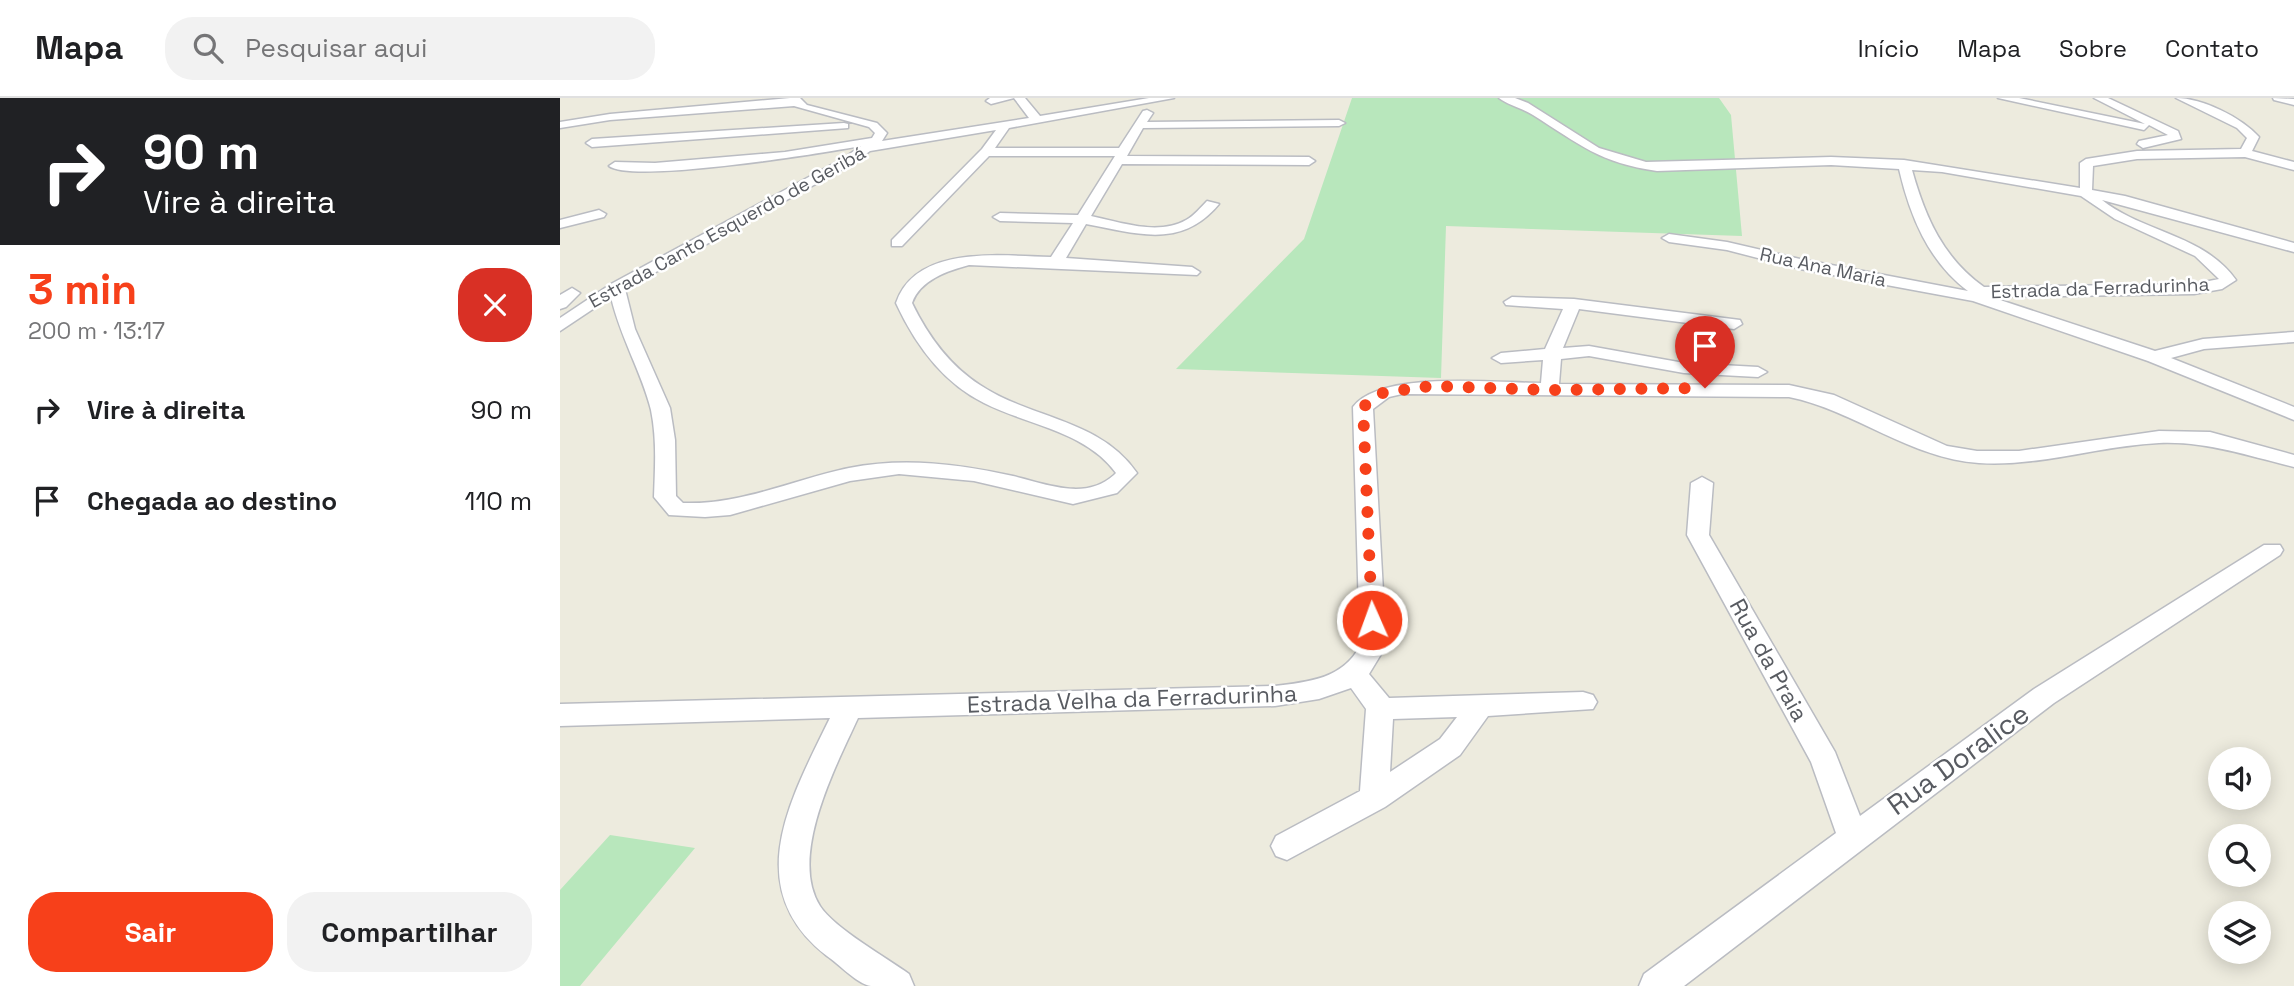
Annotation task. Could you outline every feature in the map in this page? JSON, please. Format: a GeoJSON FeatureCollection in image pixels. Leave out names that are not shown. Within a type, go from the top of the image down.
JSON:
{"type":"FeatureCollection","features":[{"type":"Feature","properties":{"kind":"street"},"geometry":{"type":"LineString","coordinates":[[991,101],[1009,98]]}},
{"type":"Feature","properties":{"kind":"street"},"geometry":{"type":"LineString","coordinates":[[1019,98],[1037,120]]}},
{"type":"Feature","properties":{"kind":"street"},"geometry":{"type":"LineString","coordinates":[[615,166],[655,167],[785,156],[1004,126],[1169,98]]}},
{"type":"Feature","properties":{"kind":"street"},"geometry":{"type":"LineString","coordinates":[[1504,98],[1531,108],[1592,150],[1634,165],[1657,167],[1831,161],[1904,164],[1990,175],[2156,208],[2294,247]]}},
{"type":"Feature","properties":{"kind":"street"},"geometry":{"type":"LineString","coordinates":[[2003,98],[2174,133]]}},
{"type":"Feature","properties":{"kind":"street"},"geometry":{"type":"LineString","coordinates":[[2099,98],[2174,133]]}},
{"type":"Feature","properties":{"kind":"street"},"geometry":{"type":"LineString","coordinates":[[2181,98],[2241,126],[2253,137],[2245,153]]}},
{"type":"Feature","properties":{"kind":"street"},"geometry":{"type":"LineString","coordinates":[[2278,98],[2294,102]]}},
{"type":"Feature","properties":{"kind":"street"},"geometry":{"type":"LineString","coordinates":[[560,125],[610,117],[795,101]]}},
{"type":"Feature","properties":{"kind":"street","name":"Estrada Canto Esquerdo de Geribá"},"geometry":{"type":"LineString","coordinates":[[560,326],[617,287],[874,143],[881,133],[873,125],[819,113],[795,101]]}},
{"type":"Feature","properties":{"kind":"street"},"geometry":{"type":"LineString","coordinates":[[1056,262],[1143,125],[1149,101]]}},
{"type":"Feature","properties":{"kind":"street"},"geometry":{"type":"LineString","coordinates":[[640,121],[761,112],[778,114],[780,129]]}},
{"type":"Feature","properties":{"kind":"street"},"geometry":{"type":"LineString","coordinates":[[1143,125],[1339,123]]}},
{"type":"Feature","properties":{"kind":"street"},"geometry":{"type":"LineString","coordinates":[[592,143],[873,125]]}},
{"type":"Feature","properties":{"kind":"street"},"geometry":{"type":"LineString","coordinates":[[897,243],[986,152],[1004,126]]}},
{"type":"Feature","properties":{"kind":"street"},"geometry":{"type":"LineString","coordinates":[[2086,163],[2099,151],[2163,143],[2175,139],[2174,133]]}},
{"type":"Feature","properties":{"kind":"street"},"geometry":{"type":"LineString","coordinates":[[986,152],[1309,161]]}},
{"type":"Feature","properties":{"kind":"street"},"geometry":{"type":"LineString","coordinates":[[2086,163],[2137,155],[2245,153],[2294,166]]}},
{"type":"Feature","properties":{"kind":"street"},"geometry":{"type":"LineString","coordinates":[[2085,193],[2088,179],[2086,163]]}},
{"type":"Feature","properties":{"kind":"street"},"geometry":{"type":"LineString","coordinates":[[1904,164],[1923,229],[1948,264],[1978,294]]}},
{"type":"Feature","properties":{"kind":"street","name":"Estrada da Ferradurinha"},"geometry":{"type":"LineString","coordinates":[[1978,294],[2194,289],[2216,286],[2228,280],[2221,268],[2201,255],[2099,207],[2085,193]]}},
{"type":"Feature","properties":{"kind":"street"},"geometry":{"type":"LineString","coordinates":[[1000,217],[1083,219],[1151,232],[1166,231],[1191,223],[1212,204]]}},
{"type":"Feature","properties":{"kind":"street"},"geometry":{"type":"LineString","coordinates":[[560,224],[599,214]]}},
{"type":"Feature","properties":{"kind":"street","name":"Rua Ana Maria"},"geometry":{"type":"LineString","coordinates":[[1669,238],[1727,246],[1800,264],[1978,294]]}},
{"type":"Feature","properties":{"kind":"street"},"geometry":{"type":"LineString","coordinates":[[617,287],[627,329],[660,408],[665,440],[665,497],[677,510],[702,512],[757,504],[871,470],[916,466],[1073,497],[1098,494],[1118,486],[1127,473],[1120,460],[1082,437],[1008,408],[973,389],[936,357],[904,303],[909,288],[953,264],[983,259],[1192,272]]}},
{"type":"Feature","properties":{"kind":"street","name":"Estrada da Ferradurinha"},"geometry":{"type":"LineString","coordinates":[[1978,294],[2154,357],[2294,414]]}},
{"type":"Feature","properties":{"kind":"street"},"geometry":{"type":"LineString","coordinates":[[1512,302],[1574,304],[1734,324]]}},
{"type":"Feature","properties":{"kind":"street"},"geometry":{"type":"LineString","coordinates":[[1550,390],[1549,372],[1559,325],[1574,304]]}},
{"type":"Feature","properties":{"kind":"street"},"geometry":{"type":"LineString","coordinates":[[2154,357],[2203,344],[2294,337]]}},
{"type":"Feature","properties":{"kind":"street"},"geometry":{"type":"LineString","coordinates":[[1501,358],[1589,351],[1684,368],[1758,372]]}},
{"type":"Feature","properties":{"kind":"street"},"geometry":{"type":"LineString","coordinates":[[1374,798],[1380,709],[1374,695],[1354,675],[1367,662],[1373,646],[1363,407],[1382,393],[1402,388],[1699,388],[1789,391],[1827,399],[1942,451],[1977,457],[2019,457],[2101,443],[2172,437],[2210,438],[2294,461]]}},
{"type":"Feature","properties":{"kind":"street","name":"Rua da Praia"},"geometry":{"type":"LineString","coordinates":[[1702,483],[1698,535],[1825,760],[1853,837]]}},
{"type":"Feature","properties":{"kind":"street","name":"Rua Doralice"},"geometry":{"type":"LineString","coordinates":[[1656,986],[2043,696],[2273,550]]}},
{"type":"Feature","properties":{"kind":"street","name":"Estrada Velha da Ferradurinha"},"geometry":{"type":"LineString","coordinates":[[560,715],[1275,696],[1326,689],[1354,675]]}},
{"type":"Feature","properties":{"kind":"street"},"geometry":{"type":"LineString","coordinates":[[1380,709],[1583,702]]}},
{"type":"Feature","properties":{"kind":"street"},"geometry":{"type":"LineString","coordinates":[[1287,846],[1374,798],[1450,747],[1482,705]]}},
{"type":"Feature","properties":{"kind":"street"},"geometry":{"type":"LineString","coordinates":[[848,709],[803,810],[792,870],[808,918],[897,986]]}},
{"type":"Feature","properties":{"kind":"green space"},"geometry":{"type":"Polygon","coordinates":[[[1352,98],[1719,98],[1731,115],[1742,236],[1446,226],[1441,378],[1176,369],[1304,239],[1352,98]]]}},
{"type":"Feature","properties":{"kind":"green space"},"geometry":{"type":"Polygon","coordinates":[[[610,835],[695,848],[580,986],[560,986],[560,890],[610,835]]]}},
{"type":"Feature","properties":{"kind":"route"},"geometry":{"type":"LineString","coordinates":[[1372,620],[1363,407],[1382,393],[1402,388],[1431,386],[1550,390],[1705,388]]}}]}
